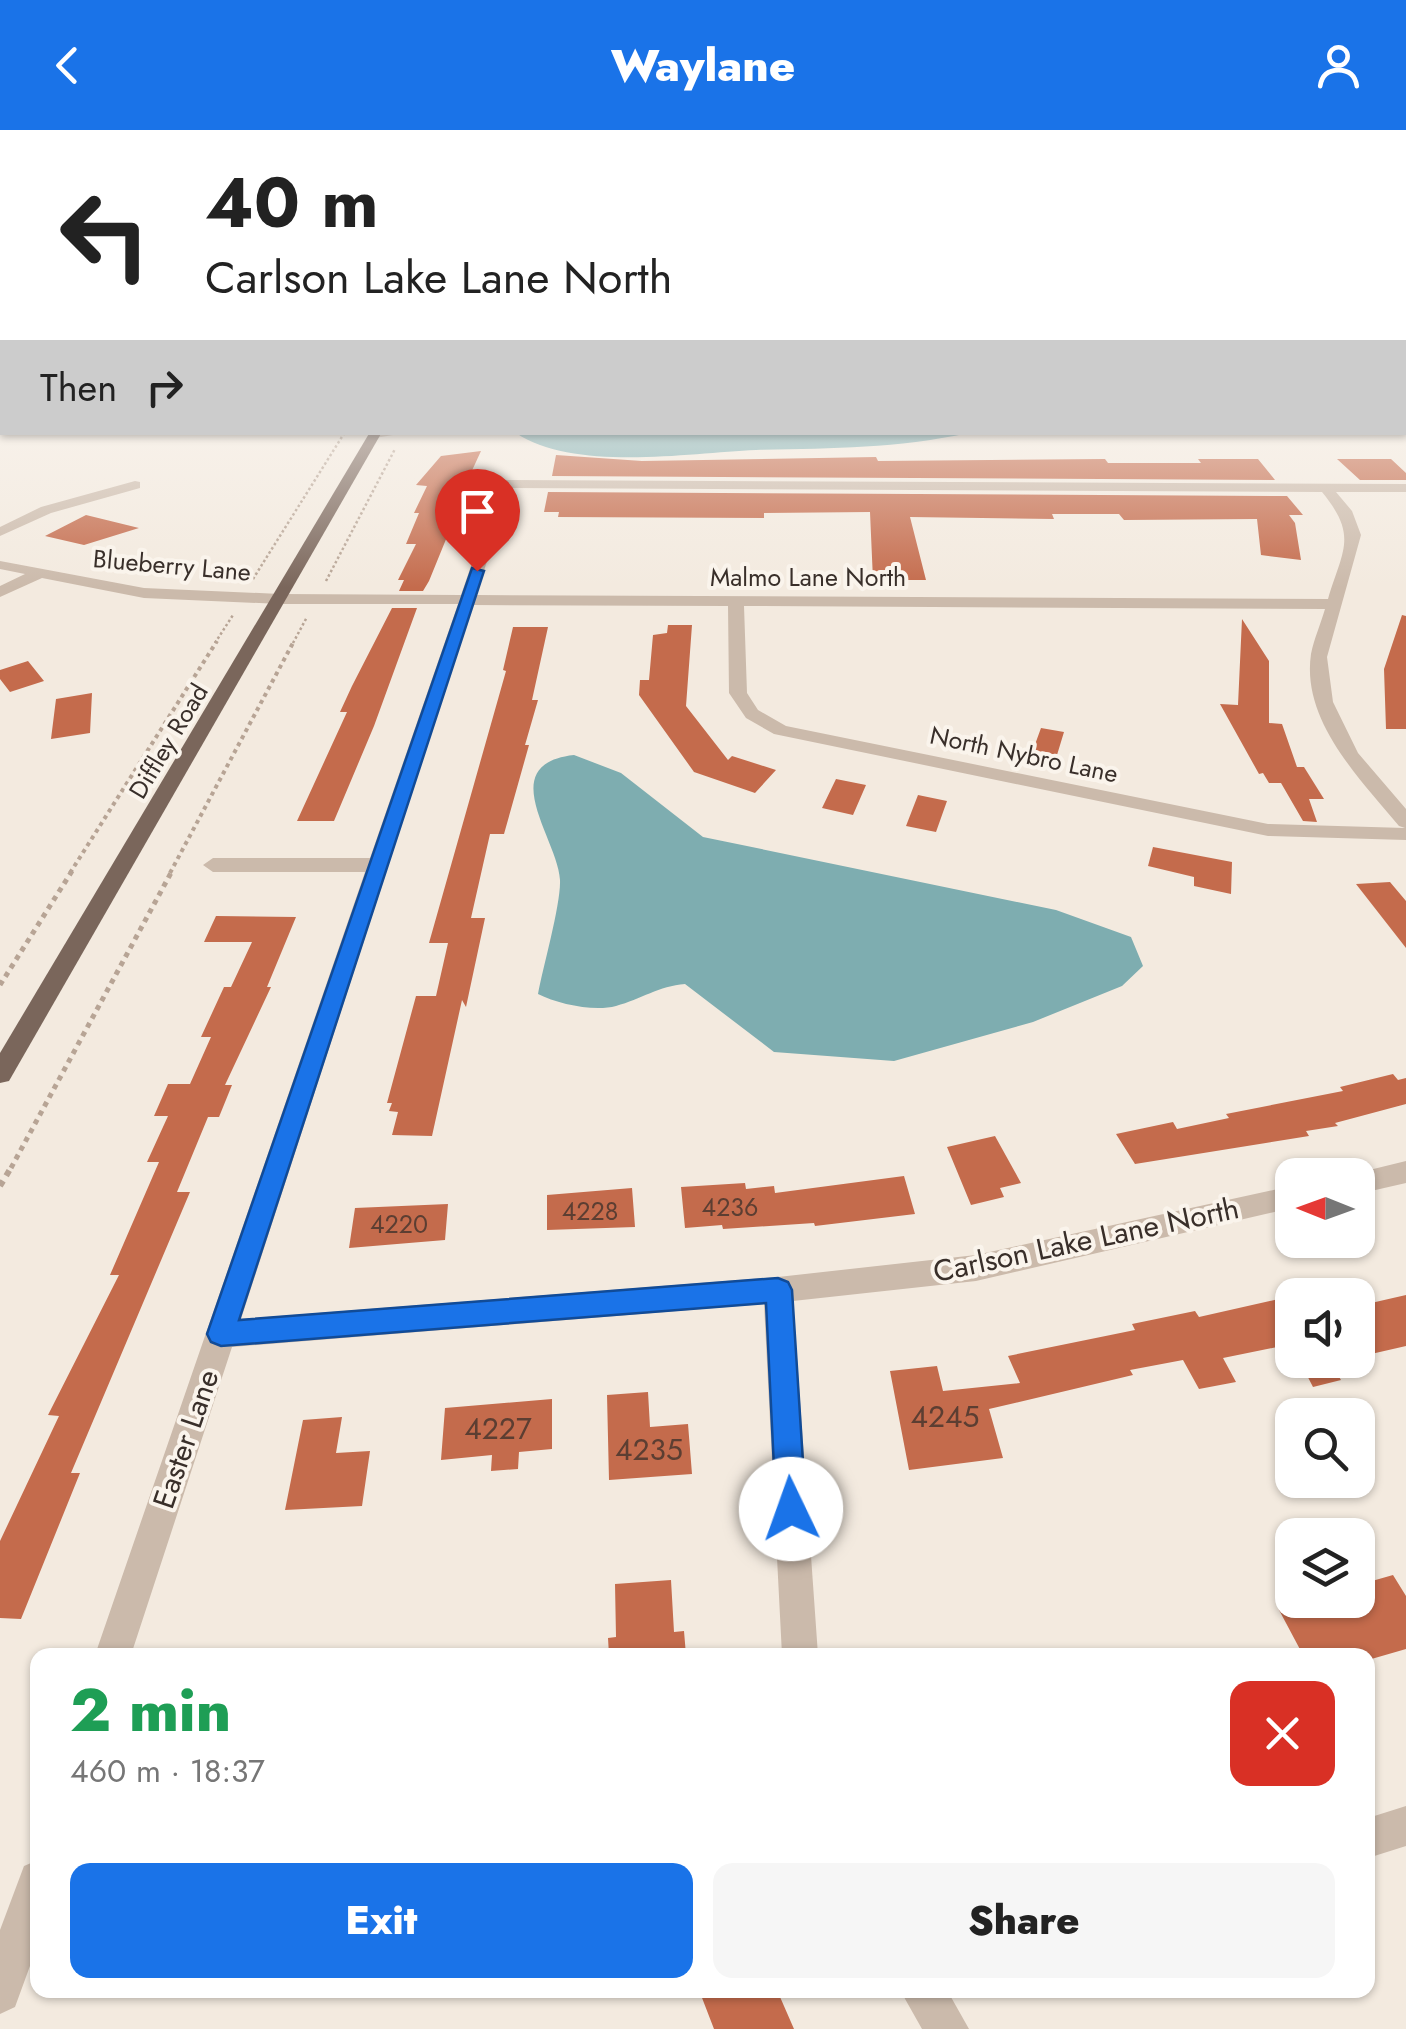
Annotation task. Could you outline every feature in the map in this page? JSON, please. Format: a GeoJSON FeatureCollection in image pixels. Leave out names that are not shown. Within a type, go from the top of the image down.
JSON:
{"type":"FeatureCollection","features":[{"type":"Feature","properties":{"kind":"main road","name":"Diffley Road"},"geometry":{"type":"LineString","coordinates":[[0,1074],[375,435]]}},
{"type":"Feature","properties":{"kind":"street","name":"Easter Lane"},"geometry":{"type":"LineString","coordinates":[[115,1648],[506,484],[1324,488]]}},
{"type":"Feature","properties":{"kind":"street"},"geometry":{"type":"LineString","coordinates":[[0,532],[46,510],[135,485]]}},
{"type":"Feature","properties":{"kind":"street"},"geometry":{"type":"LineString","coordinates":[[1324,488],[1406,488]]}},
{"type":"Feature","properties":{"kind":"street"},"geometry":{"type":"LineString","coordinates":[[1324,488],[1344,511],[1354,535],[1319,657],[1324,702],[1350,755],[1406,822]]}},
{"type":"Feature","properties":{"kind":"street","name":"Blueberry Lane"},"geometry":{"type":"LineString","coordinates":[[0,565],[144,593],[280,599]]}},
{"type":"Feature","properties":{"kind":"street"},"geometry":{"type":"LineString","coordinates":[[0,592],[37,574]]}},
{"type":"Feature","properties":{"kind":"street","name":"Malmo Lane North"},"geometry":{"type":"LineString","coordinates":[[280,599],[1336,604]]}},
{"type":"Feature","properties":{"kind":"street","name":"North Nybro Lane"},"geometry":{"type":"LineString","coordinates":[[736,601],[738,693],[752,714],[780,730],[1268,830],[1406,834]]}},
{"type":"Feature","properties":{"kind":"street"},"geometry":{"type":"LineString","coordinates":[[213,865],[378,865]]}},
{"type":"Feature","properties":{"kind":"street"},"geometry":{"type":"LineString","coordinates":[[1375,1179],[1406,1172]]}},
{"type":"Feature","properties":{"kind":"street","name":"Carlson Lake Lane North"},"geometry":{"type":"LineString","coordinates":[[221,1334],[778,1290],[976,1268],[1275,1202]]}},
{"type":"Feature","properties":{"kind":"street"},"geometry":{"type":"LineString","coordinates":[[778,1290],[800,1648]]}},
{"type":"Feature","properties":{"kind":"street"},"geometry":{"type":"LineString","coordinates":[[1375,1836],[1406,1826]]}},
{"type":"Feature","properties":{"kind":"street"},"geometry":{"type":"LineString","coordinates":[[0,1992],[30,1904]]}},
{"type":"Feature","properties":{"kind":"street"},"geometry":{"type":"LineString","coordinates":[[927,1998],[948,2029]]}},
{"type":"Feature","properties":{"kind":"path"},"geometry":{"type":"LineString","coordinates":[[0,984],[342,435]]}},
{"type":"Feature","properties":{"kind":"path"},"geometry":{"type":"LineString","coordinates":[[0,1186],[36,1126],[403,435]]}},
{"type":"Feature","properties":{"kind":"water"},"geometry":{"type":"Polygon","coordinates":[[[520,435],[957,435],[862,447],[632,457],[568,453],[520,435]]]}},
{"type":"Feature","properties":{"kind":"water"},"geometry":{"type":"Polygon","coordinates":[[[574,755],[621,773],[703,837],[1056,910],[1131,937],[1143,966],[1122,986],[1033,1022],[894,1061],[774,1052],[685,984],[607,1008],[576,1006],[546,998],[538,994],[560,880],[533,788],[537,773],[550,761],[574,755]]]}},
{"type":"Feature","properties":{"kind":"building"},"geometry":{"type":"Polygon","coordinates":[[[481,451],[446,527],[451,527],[429,581],[423,591],[399,591],[404,580],[398,580],[416,544],[406,544],[419,513],[414,513],[427,486],[416,485],[441,456],[481,451]]]}},
{"type":"Feature","properties":{"kind":"building"},"geometry":{"type":"Polygon","coordinates":[[[556,455],[642,461],[876,457],[878,461],[1105,459],[1108,463],[1201,463],[1198,459],[1258,459],[1275,480],[552,476],[556,455]]]}},
{"type":"Feature","properties":{"kind":"building"},"geometry":{"type":"Polygon","coordinates":[[[1337,459],[1391,459],[1406,473],[1406,480],[1360,480],[1337,459]]]}},
{"type":"Feature","properties":{"kind":"building"},"geometry":{"type":"Polygon","coordinates":[[[548,492],[1287,496],[1303,515],[1289,515],[1295,523],[1301,560],[1261,555],[1257,519],[1124,520],[1119,514],[1052,514],[1054,519],[910,517],[926,580],[873,580],[870,512],[764,513],[764,518],[558,517],[559,512],[544,512],[548,492]]]}},
{"type":"Feature","properties":{"kind":"building"},"geometry":{"type":"Polygon","coordinates":[[[86,515],[139,528],[84,545],[45,536],[86,515]]]}},
{"type":"Feature","properties":{"kind":"building"},"geometry":{"type":"Polygon","coordinates":[[[392,608],[417,608],[334,821],[297,821],[347,712],[340,712],[392,608]]]}},
{"type":"Feature","properties":{"kind":"building"},"geometry":{"type":"Polygon","coordinates":[[[1402,615],[1406,616],[1406,729],[1386,729],[1384,669],[1402,615]]]}},
{"type":"Feature","properties":{"kind":"building"},"geometry":{"type":"Polygon","coordinates":[[[1242,619],[1269,661],[1269,723],[1282,724],[1297,767],[1304,767],[1324,799],[1309,799],[1317,822],[1303,821],[1281,783],[1269,783],[1263,773],[1259,774],[1220,704],[1238,705],[1242,619]]]}},
{"type":"Feature","properties":{"kind":"building"},"geometry":{"type":"Polygon","coordinates":[[[668,625],[692,625],[686,706],[728,760],[732,756],[776,770],[755,793],[694,772],[639,695],[640,680],[649,680],[653,635],[667,633],[668,625]]]}},
{"type":"Feature","properties":{"kind":"building"},"geometry":{"type":"Polygon","coordinates":[[[513,627],[548,627],[532,700],[538,700],[525,745],[529,745],[504,834],[490,834],[471,918],[485,918],[432,1136],[392,1135],[398,1112],[389,1111],[392,1103],[387,1103],[416,996],[436,996],[448,943],[429,943],[506,671],[503,670],[513,627]]]}},
{"type":"Feature","properties":{"kind":"building"},"geometry":{"type":"Polygon","coordinates":[[[28,661],[44,681],[10,692],[0,679],[0,670],[28,661]]]}},
{"type":"Feature","properties":{"kind":"building"},"geometry":{"type":"Polygon","coordinates":[[[92,693],[90,733],[51,739],[56,699],[92,693]]]}},
{"type":"Feature","properties":{"kind":"building"},"geometry":{"type":"Polygon","coordinates":[[[1041,728],[1064,732],[1057,755],[1033,750],[1041,728]]]}},
{"type":"Feature","properties":{"kind":"building"},"geometry":{"type":"Polygon","coordinates":[[[836,779],[866,785],[853,815],[822,808],[836,779]]]}},
{"type":"Feature","properties":{"kind":"building"},"geometry":{"type":"Polygon","coordinates":[[[918,795],[947,801],[936,832],[906,826],[918,795]]]}},
{"type":"Feature","properties":{"kind":"building"},"geometry":{"type":"Polygon","coordinates":[[[1153,847],[1232,862],[1231,894],[1194,886],[1194,877],[1148,866],[1153,847]]]}},
{"type":"Feature","properties":{"kind":"building"},"geometry":{"type":"Polygon","coordinates":[[[1390,882],[1406,901],[1406,948],[1356,884],[1390,882]]]}},
{"type":"Feature","properties":{"kind":"building"},"geometry":{"type":"Polygon","coordinates":[[[216,916],[296,917],[267,987],[271,987],[225,1085],[232,1085],[219,1117],[208,1117],[177,1192],[190,1192],[71,1473],[80,1473],[21,1619],[0,1618],[0,1541],[59,1416],[48,1415],[119,1275],[110,1275],[159,1162],[147,1162],[168,1116],[154,1116],[168,1084],[190,1084],[211,1037],[201,1037],[224,987],[231,987],[252,942],[204,942],[216,916]]]}},
{"type":"Feature","properties":{"kind":"building"},"geometry":{"type":"Polygon","coordinates":[[[1393,1074],[1398,1080],[1406,1078],[1406,1104],[1335,1123],[1338,1126],[1306,1131],[1309,1136],[1135,1164],[1116,1134],[1173,1122],[1177,1129],[1229,1118],[1226,1114],[1343,1091],[1340,1087],[1393,1074]]]}},
{"type":"Feature","properties":{"kind":"building"},"geometry":{"type":"Polygon","coordinates":[[[995,1136],[1021,1183],[1000,1188],[1004,1197],[971,1205],[947,1147],[995,1136]]]}},
{"type":"Feature","properties":{"kind":"building"},"geometry":{"type":"Polygon","coordinates":[[[904,1176],[915,1214],[815,1226],[814,1223],[685,1228],[681,1187],[745,1183],[746,1189],[774,1186],[775,1193],[904,1176]]]}},
{"type":"Feature","properties":{"kind":"building"},"geometry":{"type":"Polygon","coordinates":[[[632,1188],[635,1227],[547,1230],[547,1195],[632,1188]]]}},
{"type":"Feature","properties":{"kind":"building"},"geometry":{"type":"Polygon","coordinates":[[[448,1204],[445,1240],[349,1248],[355,1208],[448,1204]]]}},
{"type":"Feature","properties":{"kind":"building"},"geometry":{"type":"Polygon","coordinates":[[[1406,1295],[1406,1346],[1375,1353],[1375,1302],[1406,1295]]]}},
{"type":"Feature","properties":{"kind":"building"},"geometry":{"type":"Polygon","coordinates":[[[1275,1300],[1275,1347],[1223,1358],[1236,1382],[1199,1389],[1183,1360],[1130,1370],[1133,1375],[989,1409],[1003,1458],[909,1470],[890,1371],[937,1366],[943,1391],[1020,1383],[1008,1356],[1135,1330],[1132,1324],[1195,1311],[1199,1317],[1275,1300]]]}},
{"type":"Feature","properties":{"kind":"building"},"geometry":{"type":"Polygon","coordinates":[[[1308,1378],[1341,1380],[1313,1387],[1308,1378]]]}},
{"type":"Feature","properties":{"kind":"building"},"geometry":{"type":"Polygon","coordinates":[[[648,1392],[650,1427],[688,1424],[692,1474],[609,1480],[607,1395],[648,1392]]]}},
{"type":"Feature","properties":{"kind":"building"},"geometry":{"type":"Polygon","coordinates":[[[552,1399],[552,1449],[519,1452],[518,1469],[491,1471],[492,1455],[441,1460],[445,1408],[552,1399]]]}},
{"type":"Feature","properties":{"kind":"building"},"geometry":{"type":"Polygon","coordinates":[[[342,1417],[336,1453],[370,1451],[362,1506],[285,1510],[303,1420],[342,1417]]]}},
{"type":"Feature","properties":{"kind":"building"},"geometry":{"type":"Polygon","coordinates":[[[1393,1575],[1406,1596],[1406,1649],[1375,1658],[1375,1648],[1299,1648],[1283,1618],[1375,1618],[1375,1580],[1393,1575]]]}},
{"type":"Feature","properties":{"kind":"building"},"geometry":{"type":"Polygon","coordinates":[[[671,1580],[674,1632],[684,1631],[685,1648],[609,1648],[608,1638],[616,1637],[615,1584],[671,1580]]]}},
{"type":"Feature","properties":{"kind":"building"},"geometry":{"type":"Polygon","coordinates":[[[702,1998],[780,1998],[794,2029],[714,2029],[702,1998]]]}},
{"type":"Feature","properties":{"kind":"route"},"geometry":{"type":"LineString","coordinates":[[477,571],[221,1334],[778,1290],[791,1509]]}}]}
